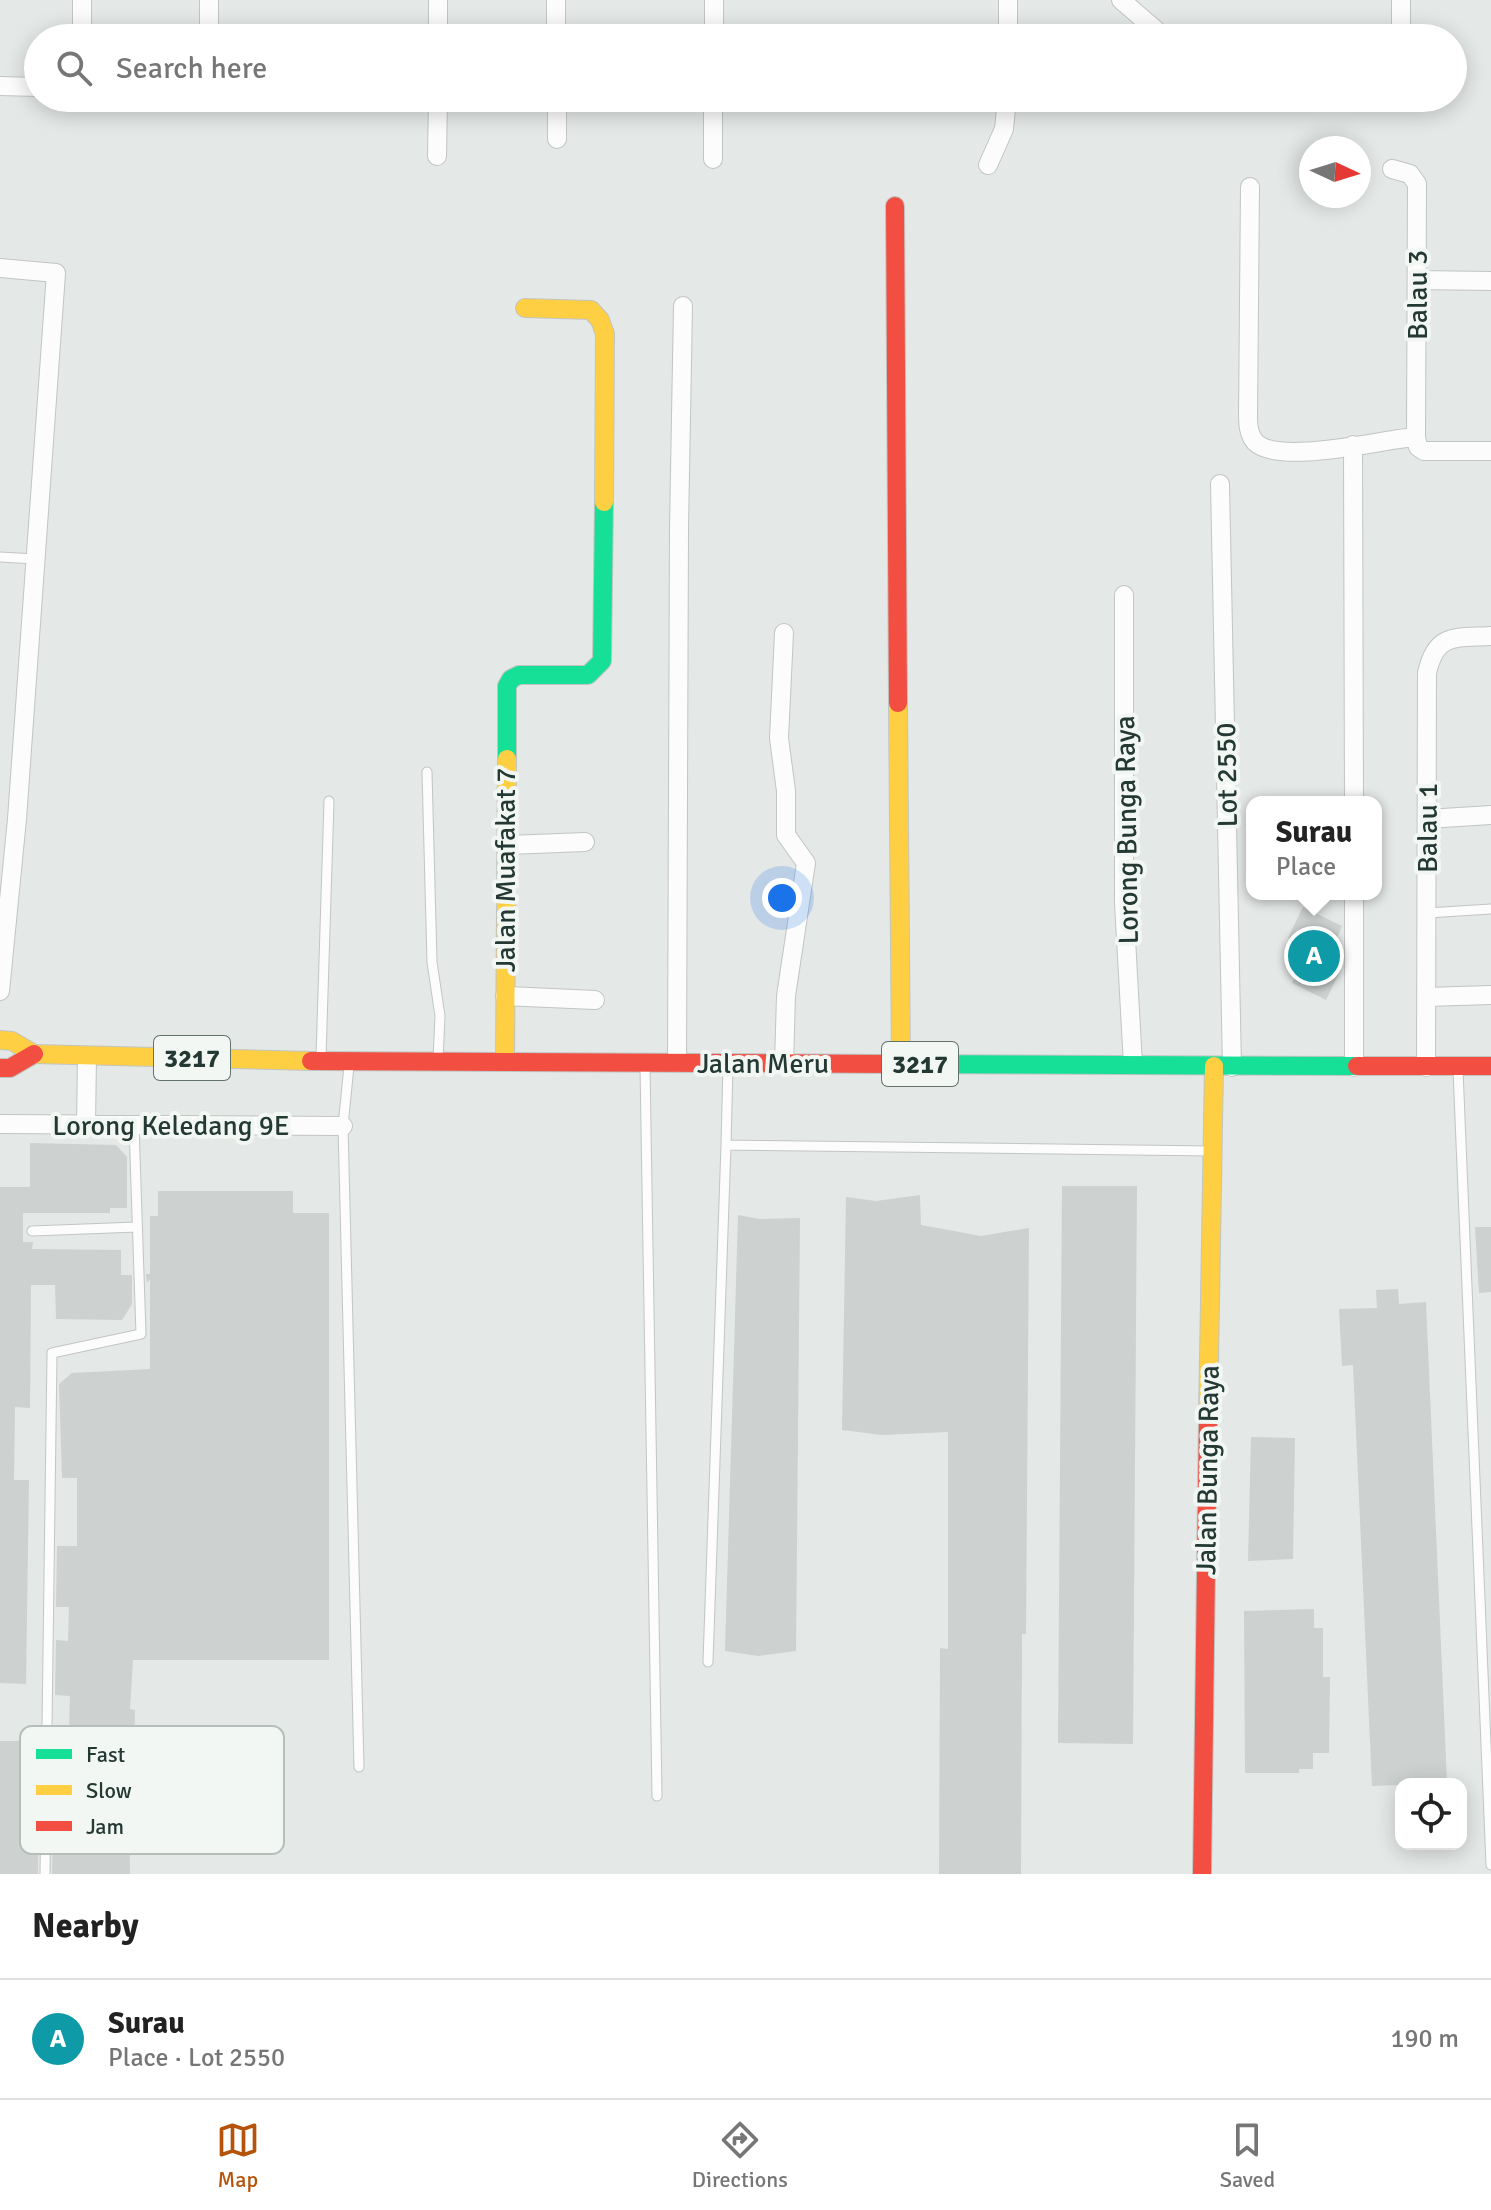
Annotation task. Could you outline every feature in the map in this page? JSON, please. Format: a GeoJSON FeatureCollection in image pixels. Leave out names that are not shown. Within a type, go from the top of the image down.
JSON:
{"type":"FeatureCollection","features":[{"type":"Feature","properties":{"kind":"street"},"geometry":{"type":"LineString","coordinates":[[82,0],[82,24]]}},
{"type":"Feature","properties":{"kind":"street"},"geometry":{"type":"LineString","coordinates":[[209,0],[209,24]]}},
{"type":"Feature","properties":{"kind":"street"},"geometry":{"type":"LineString","coordinates":[[438,0],[438,24]]}},
{"type":"Feature","properties":{"kind":"street"},"geometry":{"type":"LineString","coordinates":[[556,0],[556,24]]}},
{"type":"Feature","properties":{"kind":"street"},"geometry":{"type":"LineString","coordinates":[[714,0],[714,24]]}},
{"type":"Feature","properties":{"kind":"street"},"geometry":{"type":"LineString","coordinates":[[1008,0],[1008,24]]}},
{"type":"Feature","properties":{"kind":"street"},"geometry":{"type":"LineString","coordinates":[[1121,0],[1149,24]]}},
{"type":"Feature","properties":{"kind":"street"},"geometry":{"type":"LineString","coordinates":[[1401,0],[1401,24]]}},
{"type":"Feature","properties":{"kind":"street"},"geometry":{"type":"LineString","coordinates":[[0,86],[24,87]]}},
{"type":"Feature","properties":{"kind":"street"},"geometry":{"type":"LineString","coordinates":[[437,156],[438,112]]}},
{"type":"Feature","properties":{"kind":"street"},"geometry":{"type":"LineString","coordinates":[[557,112],[557,139]]}},
{"type":"Feature","properties":{"kind":"street"},"geometry":{"type":"LineString","coordinates":[[713,112],[713,159]]}},
{"type":"Feature","properties":{"kind":"street"},"geometry":{"type":"LineString","coordinates":[[988,165],[1004,129],[1006,112]]}},
{"type":"Feature","properties":{"kind":"street","name":"Balau 3"},"geometry":{"type":"LineString","coordinates":[[1392,169],[1410,174],[1417,184],[1416,437]]}},
{"type":"Feature","properties":{"kind":"street"},"geometry":{"type":"LineString","coordinates":[[1250,187],[1248,429],[1259,445],[1275,450],[1321,452],[1416,437],[1418,447],[1424,451],[1491,451]]}},
{"type":"Feature","properties":{"kind":"street"},"geometry":{"type":"LineString","coordinates":[[895,206],[901,1064]]}},
{"type":"Feature","properties":{"kind":"street"},"geometry":{"type":"LineString","coordinates":[[0,268],[56,273],[35,559],[9,819],[0,991]]}},
{"type":"Feature","properties":{"kind":"street"},"geometry":{"type":"LineString","coordinates":[[1418,280],[1491,281]]}},
{"type":"Feature","properties":{"kind":"street"},"geometry":{"type":"LineString","coordinates":[[677,1063],[683,306]]}},
{"type":"Feature","properties":{"kind":"street","name":"Jalan Muafakat 7"},"geometry":{"type":"LineString","coordinates":[[505,1062],[506,699],[511,679],[519,675],[588,675],[602,661],[604,647],[605,334],[600,320],[591,310],[525,308]]}},
{"type":"Feature","properties":{"kind":"street"},"geometry":{"type":"LineString","coordinates":[[1353,445],[1354,796]]}},
{"type":"Feature","properties":{"kind":"street","name":"Lot 2550"},"geometry":{"type":"LineString","coordinates":[[1220,484],[1223,1066]]}},
{"type":"Feature","properties":{"kind":"street","name":"Lorong Bunga Raya"},"geometry":{"type":"LineString","coordinates":[[1124,595],[1124,903],[1133,1065]]}},
{"type":"Feature","properties":{"kind":"street"},"geometry":{"type":"LineString","coordinates":[[784,633],[779,738],[786,791],[786,835],[806,863],[786,996],[784,1064]]}},
{"type":"Feature","properties":{"kind":"street","name":"Balau 1"},"geometry":{"type":"LineString","coordinates":[[1426,1067],[1427,673],[1431,657],[1440,643],[1451,638],[1491,636]]}},
{"type":"Feature","properties":{"kind":"street"},"geometry":{"type":"LineString","coordinates":[[1427,819],[1491,815]]}},
{"type":"Feature","properties":{"kind":"street"},"geometry":{"type":"LineString","coordinates":[[505,845],[585,842]]}},
{"type":"Feature","properties":{"kind":"street"},"geometry":{"type":"LineString","coordinates":[[1354,900],[1354,1067]]}},
{"type":"Feature","properties":{"kind":"street"},"geometry":{"type":"LineString","coordinates":[[1426,997],[1491,995]]}},
{"type":"Feature","properties":{"kind":"street"},"geometry":{"type":"LineString","coordinates":[[505,996],[595,1000]]}},
{"type":"Feature","properties":{"kind":"street","name":"Jalan Meru"},"geometry":{"type":"LineString","coordinates":[[0,1040],[12,1041],[34,1054],[350,1062],[1491,1066]]}},
{"type":"Feature","properties":{"kind":"street","name":"Jalan Meru"},"geometry":{"type":"LineString","coordinates":[[0,1068],[10,1068],[34,1054]]}},
{"type":"Feature","properties":{"kind":"street"},"geometry":{"type":"LineString","coordinates":[[86,1125],[87,1056]]}},
{"type":"Feature","properties":{"kind":"street","name":"Jalan Bunga Raya"},"geometry":{"type":"LineString","coordinates":[[1202,1874],[1211,1151],[1223,1066]]}},
{"type":"Feature","properties":{"kind":"street","name":"Lorong Keledang 9E"},"geometry":{"type":"LineString","coordinates":[[0,1124],[343,1126]]}},
{"type":"Feature","properties":{"kind":"lane"},"geometry":{"type":"LineString","coordinates":[[0,557],[35,559]]}},
{"type":"Feature","properties":{"kind":"lane"},"geometry":{"type":"LineString","coordinates":[[427,772],[432,962],[440,1016],[438,1062]]}},
{"type":"Feature","properties":{"kind":"lane"},"geometry":{"type":"LineString","coordinates":[[321,1060],[329,801]]}},
{"type":"Feature","properties":{"kind":"lane"},"geometry":{"type":"LineString","coordinates":[[1427,913],[1491,909]]}},
{"type":"Feature","properties":{"kind":"lane"},"geometry":{"type":"LineString","coordinates":[[350,1062],[343,1126],[359,1767]]}},
{"type":"Feature","properties":{"kind":"lane"},"geometry":{"type":"LineString","coordinates":[[645,1063],[657,1796]]}},
{"type":"Feature","properties":{"kind":"lane"},"geometry":{"type":"LineString","coordinates":[[708,1662],[728,1063]]}},
{"type":"Feature","properties":{"kind":"lane"},"geometry":{"type":"LineString","coordinates":[[1458,1067],[1491,1865]]}},
{"type":"Feature","properties":{"kind":"lane"},"geometry":{"type":"LineString","coordinates":[[47,1726],[52,1353],[141,1334],[134,1125]]}},
{"type":"Feature","properties":{"kind":"lane"},"geometry":{"type":"LineString","coordinates":[[726,1145],[1211,1151]]}},
{"type":"Feature","properties":{"kind":"lane"},"geometry":{"type":"LineString","coordinates":[[32,1231],[137,1227]]}},
{"type":"Feature","properties":{"kind":"lane"},"geometry":{"type":"LineString","coordinates":[[45,1854],[45,1874]]}},
{"type":"Feature","properties":{"kind":"building"},"geometry":{"type":"Polygon","coordinates":[[[1303,907],[1342,926],[1331,953],[1342,958],[1342,967],[1326,1000],[1292,983],[1299,969],[1286,963],[1297,942],[1288,938],[1303,907]]]}},
{"type":"Feature","properties":{"kind":"building"},"geometry":{"type":"Polygon","coordinates":[[[30,1143],[116,1145],[127,1157],[127,1208],[110,1208],[110,1213],[23,1213],[23,1242],[33,1242],[32,1249],[121,1250],[121,1275],[132,1275],[132,1304],[122,1320],[56,1319],[55,1285],[31,1285],[30,1408],[15,1407],[14,1480],[29,1480],[26,1684],[0,1683],[0,1187],[30,1187],[30,1143]]]}},
{"type":"Feature","properties":{"kind":"building"},"geometry":{"type":"Polygon","coordinates":[[[1062,1186],[1137,1186],[1133,1744],[1058,1743],[1062,1186]]]}},
{"type":"Feature","properties":{"kind":"building"},"geometry":{"type":"Polygon","coordinates":[[[158,1191],[293,1191],[293,1213],[329,1213],[329,1660],[133,1660],[130,1709],[135,1710],[135,1726],[69,1726],[70,1696],[55,1695],[56,1640],[68,1641],[69,1607],[56,1607],[57,1546],[77,1546],[77,1478],[62,1478],[59,1384],[72,1373],[150,1369],[150,1279],[147,1283],[146,1274],[150,1274],[150,1216],[158,1216],[158,1191]]]}},
{"type":"Feature","properties":{"kind":"building"},"geometry":{"type":"Polygon","coordinates":[[[920,1195],[921,1225],[981,1236],[1029,1228],[1021,1874],[939,1874],[940,1648],[948,1649],[948,1432],[882,1435],[842,1430],[846,1197],[876,1201],[920,1195]]]}},
{"type":"Feature","properties":{"kind":"building"},"geometry":{"type":"Polygon","coordinates":[[[738,1215],[760,1219],[800,1218],[796,1651],[758,1656],[725,1651],[738,1215]]]}},
{"type":"Feature","properties":{"kind":"building"},"geometry":{"type":"Polygon","coordinates":[[[1475,1227],[1491,1227],[1491,1292],[1479,1293],[1475,1227]]]}},
{"type":"Feature","properties":{"kind":"building"},"geometry":{"type":"Polygon","coordinates":[[[1398,1289],[1399,1304],[1426,1302],[1447,1778],[1395,1778],[1395,1785],[1372,1786],[1353,1365],[1342,1366],[1339,1309],[1377,1308],[1376,1290],[1398,1289]]]}},
{"type":"Feature","properties":{"kind":"building"},"geometry":{"type":"Polygon","coordinates":[[[1251,1437],[1295,1438],[1293,1559],[1248,1561],[1251,1437]]]}},
{"type":"Feature","properties":{"kind":"building"},"geometry":{"type":"Polygon","coordinates":[[[1314,1609],[1314,1628],[1323,1628],[1323,1677],[1330,1677],[1329,1753],[1313,1753],[1313,1769],[1299,1769],[1299,1773],[1245,1773],[1244,1611],[1314,1609]]]}},
{"type":"Feature","properties":{"kind":"building"},"geometry":{"type":"Polygon","coordinates":[[[0,1741],[20,1741],[20,1854],[38,1854],[38,1874],[0,1874],[0,1741]]]}},
{"type":"Feature","properties":{"kind":"building"},"geometry":{"type":"Polygon","coordinates":[[[52,1854],[130,1854],[130,1874],[52,1874],[52,1854]]]}},
{"type":"Feature","properties":{"kind":"traffic: fast"},"geometry":{"type":"LineString","coordinates":[[507,759],[507,686],[511,679],[519,675],[588,675],[602,661],[604,502]]}},
{"type":"Feature","properties":{"kind":"traffic: fast"},"geometry":{"type":"LineString","coordinates":[[892,1064],[1357,1066]]}},
{"type":"Feature","properties":{"kind":"traffic: slow"},"geometry":{"type":"LineString","coordinates":[[525,308],[591,310],[600,320],[605,334],[604,502]]}},
{"type":"Feature","properties":{"kind":"traffic: slow"},"geometry":{"type":"LineString","coordinates":[[898,703],[901,1064]]}},
{"type":"Feature","properties":{"kind":"traffic: slow"},"geometry":{"type":"LineString","coordinates":[[505,1062],[507,759]]}},
{"type":"Feature","properties":{"kind":"traffic: slow"},"geometry":{"type":"LineString","coordinates":[[0,1040],[12,1041],[34,1054],[311,1061]]}},
{"type":"Feature","properties":{"kind":"traffic: slow"},"geometry":{"type":"LineString","coordinates":[[1208,1418],[1214,1066]]}},
{"type":"Feature","properties":{"kind":"traffic: jam"},"geometry":{"type":"LineString","coordinates":[[895,206],[898,703]]}},
{"type":"Feature","properties":{"kind":"traffic: jam"},"geometry":{"type":"LineString","coordinates":[[0,1068],[10,1068],[34,1054]]}},
{"type":"Feature","properties":{"kind":"traffic: jam"},"geometry":{"type":"LineString","coordinates":[[311,1061],[892,1064]]}},
{"type":"Feature","properties":{"kind":"traffic: jam"},"geometry":{"type":"LineString","coordinates":[[1357,1066],[1491,1066]]}},
{"type":"Feature","properties":{"kind":"traffic: jam"},"geometry":{"type":"LineString","coordinates":[[1202,1874],[1208,1418]]}},
{"type":"Feature","properties":{"kind":"place","name":"Surau"},"geometry":{"type":"Point","coordinates":[1314,956]}}]}
